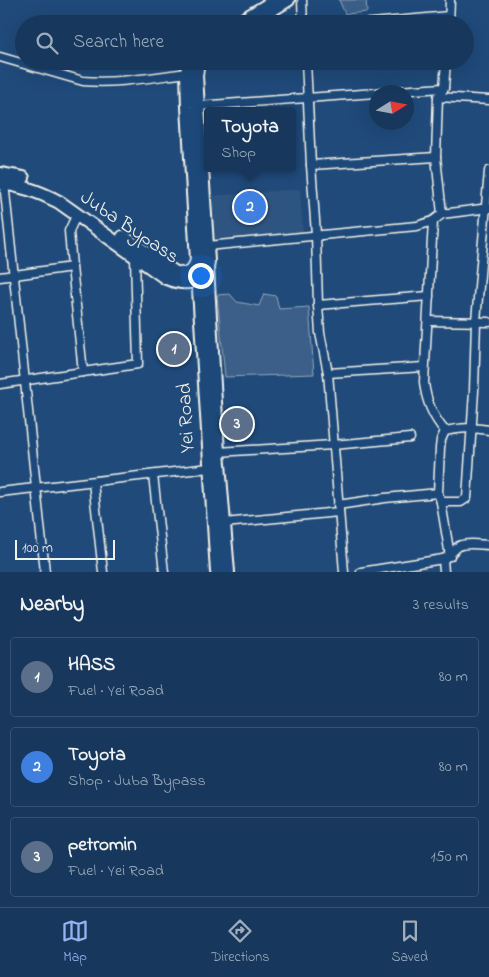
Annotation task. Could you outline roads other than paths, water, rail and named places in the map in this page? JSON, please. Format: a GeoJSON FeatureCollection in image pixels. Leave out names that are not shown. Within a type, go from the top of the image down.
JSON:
{"type":"FeatureCollection","features":[{"type":"Feature","properties":{"kind":"main road"},"geometry":{"type":"LineString","coordinates":[[251,15],[276,0]]}},
{"type":"Feature","properties":{"kind":"main road"},"geometry":{"type":"LineString","coordinates":[[264,15],[288,0]]}},
{"type":"Feature","properties":{"kind":"main road","name":"Juba Bypass"},"geometry":{"type":"LineString","coordinates":[[188,70],[202,264]]}},
{"type":"Feature","properties":{"kind":"main road","name":"Juba Bypass"},"geometry":{"type":"LineString","coordinates":[[0,174],[41,184],[80,207],[174,272],[182,275],[189,274],[202,264],[207,246],[197,70]]}},
{"type":"Feature","properties":{"kind":"main road","name":"Juba Bypass"},"geometry":{"type":"LineString","coordinates":[[2,188],[29,188],[42,193],[59,202],[166,278],[184,283],[198,280]]}},
{"type":"Feature","properties":{"kind":"main road","name":"Yei Road"},"geometry":{"type":"LineString","coordinates":[[202,264],[198,280],[216,572]]}},
{"type":"Feature","properties":{"kind":"main road","name":"Yei Road"},"geometry":{"type":"LineString","coordinates":[[202,264],[228,572]]}},
{"type":"Feature","properties":{"kind":"street"},"geometry":{"type":"LineString","coordinates":[[302,0],[303,15]]}},
{"type":"Feature","properties":{"kind":"street"},"geometry":{"type":"LineString","coordinates":[[449,15],[450,0]]}},
{"type":"Feature","properties":{"kind":"street"},"geometry":{"type":"LineString","coordinates":[[0,57],[15,61]]}},
{"type":"Feature","properties":{"kind":"street"},"geometry":{"type":"LineString","coordinates":[[45,70],[83,81],[112,82],[173,70]]}},
{"type":"Feature","properties":{"kind":"street"},"geometry":{"type":"LineString","coordinates":[[306,70],[320,333],[328,373],[344,572]]}},
{"type":"Feature","properties":{"kind":"street"},"geometry":{"type":"LineString","coordinates":[[442,214],[436,157],[438,97],[444,88],[445,70]]}},
{"type":"Feature","properties":{"kind":"street"},"geometry":{"type":"LineString","coordinates":[[414,90],[444,88]]}},
{"type":"Feature","properties":{"kind":"street"},"geometry":{"type":"LineString","coordinates":[[198,106],[369,94]]}},
{"type":"Feature","properties":{"kind":"street"},"geometry":{"type":"LineString","coordinates":[[438,97],[489,100]]}},
{"type":"Feature","properties":{"kind":"street"},"geometry":{"type":"LineString","coordinates":[[311,165],[436,157]]}},
{"type":"Feature","properties":{"kind":"street"},"geometry":{"type":"LineString","coordinates":[[441,502],[461,502],[467,498],[476,321],[488,208],[489,171]]}},
{"type":"Feature","properties":{"kind":"street"},"geometry":{"type":"LineString","coordinates":[[2,188],[44,572]]}},
{"type":"Feature","properties":{"kind":"street"},"geometry":{"type":"LineString","coordinates":[[207,246],[316,234],[417,226],[433,221],[442,214],[488,208]]}},
{"type":"Feature","properties":{"kind":"street"},"geometry":{"type":"LineString","coordinates":[[76,216],[69,231],[83,372]]}},
{"type":"Feature","properties":{"kind":"street"},"geometry":{"type":"LineString","coordinates":[[433,221],[424,367],[425,394],[435,420],[445,431]]}},
{"type":"Feature","properties":{"kind":"street"},"geometry":{"type":"LineString","coordinates":[[0,384],[138,364],[135,258]]}},
{"type":"Feature","properties":{"kind":"street"},"geometry":{"type":"LineString","coordinates":[[0,277],[72,268]]}},
{"type":"Feature","properties":{"kind":"street"},"geometry":{"type":"LineString","coordinates":[[318,305],[429,296]]}},
{"type":"Feature","properties":{"kind":"street"},"geometry":{"type":"LineString","coordinates":[[428,321],[489,322]]}},
{"type":"Feature","properties":{"kind":"street"},"geometry":{"type":"LineString","coordinates":[[328,373],[424,367]]}},
{"type":"Feature","properties":{"kind":"street"},"geometry":{"type":"LineString","coordinates":[[445,431],[471,426],[489,430]]}},
{"type":"Feature","properties":{"kind":"street"},"geometry":{"type":"LineString","coordinates":[[444,572],[446,557],[441,502],[438,494],[440,448],[445,431]]}},
{"type":"Feature","properties":{"kind":"street"},"geometry":{"type":"LineString","coordinates":[[218,452],[410,438]]}},
{"type":"Feature","properties":{"kind":"street"},"geometry":{"type":"LineString","coordinates":[[0,492],[209,468]]}},
{"type":"Feature","properties":{"kind":"street"},"geometry":{"type":"LineString","coordinates":[[153,474],[164,572]]}},
{"type":"Feature","properties":{"kind":"street"},"geometry":{"type":"LineString","coordinates":[[93,482],[104,572]]}},
{"type":"Feature","properties":{"kind":"street"},"geometry":{"type":"LineString","coordinates":[[224,523],[339,508],[386,498],[438,494]]}},
{"type":"Feature","properties":{"kind":"street"},"geometry":{"type":"LineString","coordinates":[[361,572],[446,557],[464,544],[489,545]]}},
{"type":"Feature","properties":{"kind":"place","name":"Toyota"},"geometry":{"type":"Point","coordinates":[250,207]}},
{"type":"Feature","properties":{"kind":"place","name":"HASS"},"geometry":{"type":"Point","coordinates":[174,349]}},
{"type":"Feature","properties":{"kind":"place","name":"petromin"},"geometry":{"type":"Point","coordinates":[237,424]}}]}
